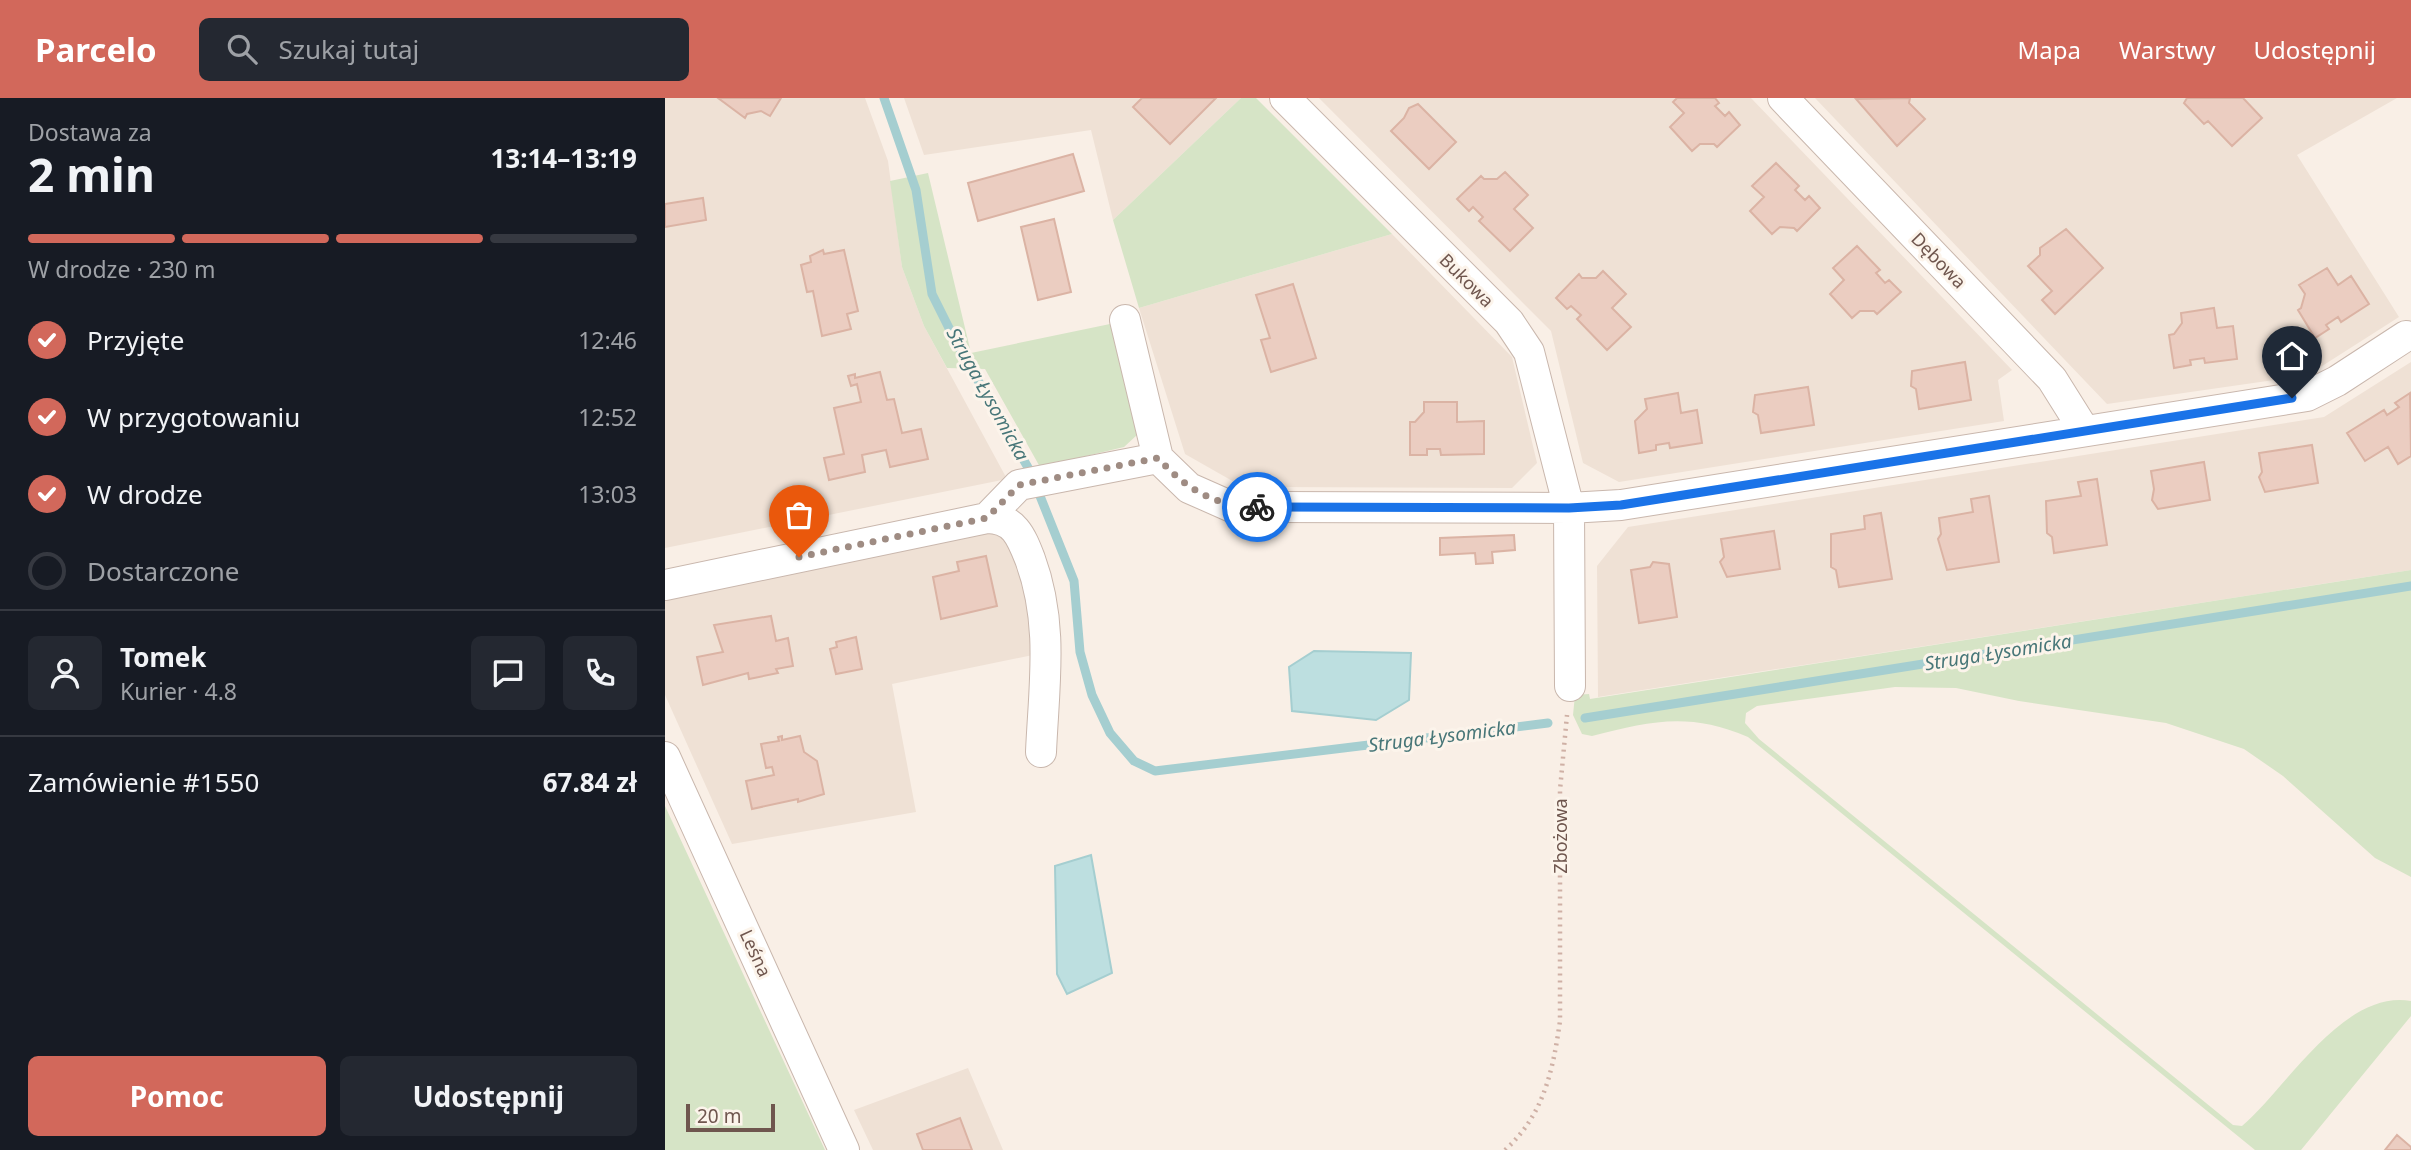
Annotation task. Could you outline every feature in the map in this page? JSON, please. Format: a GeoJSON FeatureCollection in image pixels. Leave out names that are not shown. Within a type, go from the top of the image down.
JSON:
{"type":"FeatureCollection","features":[{"type":"Feature","properties":{"kind":"street","name":"Bukowa"},"geometry":{"type":"LineString","coordinates":[[1285,98],[1521,335],[1536,373],[1569,508]]}},
{"type":"Feature","properties":{"kind":"street","name":"Dębowa"},"geometry":{"type":"LineString","coordinates":[[1783,98],[2052,379],[2084,430]]}},
{"type":"Feature","properties":{"kind":"street"},"geometry":{"type":"LineString","coordinates":[[1125,320],[1158,458],[1189,488],[1232,507],[1569,508],[1621,505],[2307,396],[2337,381],[2406,336]]}},
{"type":"Feature","properties":{"kind":"street"},"geometry":{"type":"LineString","coordinates":[[987,518],[1019,485],[1158,458]]}},
{"type":"Feature","properties":{"kind":"street"},"geometry":{"type":"LineString","coordinates":[[1569,508],[1570,686]]}},
{"type":"Feature","properties":{"kind":"street"},"geometry":{"type":"LineString","coordinates":[[665,585],[987,518],[1007,522],[1018,530],[1042,593],[1047,626],[1041,752]]}},
{"type":"Feature","properties":{"kind":"street","name":"Leśna"},"geometry":{"type":"LineString","coordinates":[[665,757],[844,1150]]}},
{"type":"Feature","properties":{"kind":"path","name":"Zbożowa"},"geometry":{"type":"LineString","coordinates":[[1505,1150],[1529,1123],[1542,1101],[1555,1054],[1560,1021],[1560,790],[1570,686]]}},
{"type":"Feature","properties":{"kind":"shaded area"},"geometry":{"type":"Polygon","coordinates":[[[665,98],[865,98],[888,161],[902,267],[924,326],[1007,479],[665,548],[665,98]]]}},
{"type":"Feature","properties":{"kind":"shaded area"},"geometry":{"type":"Polygon","coordinates":[[[904,98],[1241,98],[1113,220],[1091,130],[924,155],[904,98]]]}},
{"type":"Feature","properties":{"kind":"shaded area"},"geometry":{"type":"Polygon","coordinates":[[[1319,98],[1751,98],[2012,370],[1998,380],[2004,421],[1619,482],[1583,463],[1551,331],[1319,98]]]}},
{"type":"Feature","properties":{"kind":"shaded area"},"geometry":{"type":"Polygon","coordinates":[[[1815,98],[2397,98],[2297,155],[2399,317],[2308,375],[2107,404],[1815,98]]]}},
{"type":"Feature","properties":{"kind":"shaded area"},"geometry":{"type":"Polygon","coordinates":[[[1392,234],[1512,357],[1537,463],[1512,488],[1243,487],[1185,454],[1139,308],[1392,234]]]}},
{"type":"Feature","properties":{"kind":"shaded area"},"geometry":{"type":"Polygon","coordinates":[[[2411,362],[2411,570],[1598,697],[1597,566],[1628,527],[2324,417],[2411,362]]]}},
{"type":"Feature","properties":{"kind":"shaded area"},"geometry":{"type":"Polygon","coordinates":[[[990,527],[1011,538],[1033,606],[1033,655],[892,684],[916,812],[732,844],[665,695],[665,597],[990,527]]]}},
{"type":"Feature","properties":{"kind":"shaded area"},"geometry":{"type":"Polygon","coordinates":[[[968,1068],[1003,1150],[873,1150],[854,1110],[968,1068]]]}},
{"type":"Feature","properties":{"kind":"green space"},"geometry":{"type":"Polygon","coordinates":[[[1241,98],[1256,98],[1392,234],[1139,308],[1113,220],[1241,98]]]}},
{"type":"Feature","properties":{"kind":"green space"},"geometry":{"type":"Polygon","coordinates":[[[928,173],[971,353],[1110,324],[1137,435],[1124,447],[1040,467],[985,369],[947,368],[924,326],[902,267],[890,181],[928,173]]]}},
{"type":"Feature","properties":{"kind":"green space"},"geometry":{"type":"Polygon","coordinates":[[[2411,570],[2411,877],[2375,858],[2283,776],[2244,749],[2166,723],[2019,701],[1956,688],[1895,687],[1757,706],[1746,713],[1745,723],[1759,739],[2233,1125],[2242,1126],[2317,1045],[2339,1026],[2362,1010],[2386,1001],[2411,1001],[2411,1016],[2301,1150],[2255,1150],[1748,737],[1707,724],[1670,721],[1592,736],[1582,734],[1573,715],[1575,695],[1589,694],[1590,699],[2411,570]]]}},
{"type":"Feature","properties":{"kind":"green space"},"geometry":{"type":"Polygon","coordinates":[[[665,806],[825,1150],[665,1150],[665,806]]]}},
{"type":"Feature","properties":{"kind":"water"},"geometry":{"type":"Polygon","coordinates":[[[1314,651],[1411,653],[1409,700],[1376,720],[1292,711],[1289,667],[1314,651]]]}},
{"type":"Feature","properties":{"kind":"water"},"geometry":{"type":"Polygon","coordinates":[[[1091,855],[1112,973],[1067,994],[1057,974],[1055,866],[1091,855]]]}},
{"type":"Feature","properties":{"kind":"building"},"geometry":{"type":"Polygon","coordinates":[[[718,98],[781,98],[770,116],[761,111],[747,114],[745,118],[718,98]]]}},
{"type":"Feature","properties":{"kind":"building"},"geometry":{"type":"Polygon","coordinates":[[[1142,98],[1216,98],[1170,144],[1133,107],[1142,98]]]}},
{"type":"Feature","properties":{"kind":"building"},"geometry":{"type":"Polygon","coordinates":[[[1677,98],[1715,98],[1719,103],[1715,106],[1725,116],[1729,112],[1740,125],[1717,147],[1714,144],[1700,144],[1692,151],[1670,127],[1684,113],[1673,102],[1677,98]]]}},
{"type":"Feature","properties":{"kind":"building"},"geometry":{"type":"Polygon","coordinates":[[[1910,98],[1909,103],[1925,119],[1897,146],[1856,99],[1910,98]]]}},
{"type":"Feature","properties":{"kind":"building"},"geometry":{"type":"Polygon","coordinates":[[[2187,98],[2243,98],[2262,118],[2232,146],[2208,121],[2204,124],[2184,103],[2187,98]]]}},
{"type":"Feature","properties":{"kind":"building"},"geometry":{"type":"Polygon","coordinates":[[[1418,104],[1456,142],[1429,169],[1391,131],[1404,118],[1409,108],[1418,104]]]}},
{"type":"Feature","properties":{"kind":"building"},"geometry":{"type":"Polygon","coordinates":[[[1073,154],[1084,191],[978,221],[968,183],[1073,154]]]}},
{"type":"Feature","properties":{"kind":"building"},"geometry":{"type":"Polygon","coordinates":[[[1776,163],[1799,186],[1795,190],[1805,200],[1809,196],[1820,208],[1797,231],[1794,228],[1780,227],[1772,234],[1750,211],[1764,197],[1752,186],[1776,163]]]}},
{"type":"Feature","properties":{"kind":"building"},"geometry":{"type":"Polygon","coordinates":[[[1505,172],[1528,195],[1514,209],[1533,228],[1510,251],[1479,221],[1483,217],[1473,207],[1469,211],[1457,199],[1481,176],[1484,179],[1497,179],[1505,172]]]}},
{"type":"Feature","properties":{"kind":"building"},"geometry":{"type":"Polygon","coordinates":[[[703,198],[706,220],[665,227],[665,204],[703,198]]]}},
{"type":"Feature","properties":{"kind":"building"},"geometry":{"type":"Polygon","coordinates":[[[1054,219],[1071,292],[1038,300],[1021,227],[1054,219]]]}},
{"type":"Feature","properties":{"kind":"building"},"geometry":{"type":"Polygon","coordinates":[[[2066,229],[2103,268],[2055,314],[2042,300],[2052,291],[2028,266],[2040,255],[2040,248],[2066,229]]]}},
{"type":"Feature","properties":{"kind":"building"},"geometry":{"type":"Polygon","coordinates":[[[1857,246],[1880,270],[1876,273],[1885,283],[1889,280],[1901,292],[1877,314],[1874,311],[1860,311],[1852,318],[1830,294],[1844,280],[1833,268],[1857,246]]]}},
{"type":"Feature","properties":{"kind":"building"},"geometry":{"type":"Polygon","coordinates":[[[823,250],[824,254],[844,250],[858,311],[847,314],[851,329],[822,336],[813,291],[807,292],[801,265],[811,262],[810,256],[823,250]]]}},
{"type":"Feature","properties":{"kind":"building"},"geometry":{"type":"Polygon","coordinates":[[[2327,268],[2338,285],[2351,276],[2369,304],[2341,322],[2338,317],[2326,325],[2329,329],[2315,338],[2298,310],[2305,294],[2299,285],[2327,268]]]}},
{"type":"Feature","properties":{"kind":"building"},"geometry":{"type":"Polygon","coordinates":[[[1603,271],[1626,294],[1612,308],[1631,327],[1607,350],[1577,319],[1581,315],[1571,306],[1567,309],[1556,298],[1579,274],[1582,278],[1596,278],[1603,271]]]}},
{"type":"Feature","properties":{"kind":"building"},"geometry":{"type":"Polygon","coordinates":[[[1293,284],[1316,358],[1271,372],[1261,340],[1270,338],[1256,295],[1293,284]]]}},
{"type":"Feature","properties":{"kind":"building"},"geometry":{"type":"Polygon","coordinates":[[[2214,308],[2217,328],[2233,326],[2237,359],[2205,363],[2204,358],[2190,360],[2191,365],[2174,368],[2169,335],[2174,334],[2182,323],[2181,313],[2214,308]]]}},
{"type":"Feature","properties":{"kind":"building"},"geometry":{"type":"Polygon","coordinates":[[[1965,362],[1971,400],[1919,409],[1916,389],[1911,386],[1912,371],[1965,362]]]}},
{"type":"Feature","properties":{"kind":"building"},"geometry":{"type":"Polygon","coordinates":[[[880,372],[887,400],[894,399],[902,433],[921,429],[928,459],[890,467],[886,450],[862,455],[865,472],[829,480],[824,458],[844,454],[834,408],[861,402],[857,384],[851,386],[848,376],[855,374],[855,378],[880,372]]]}},
{"type":"Feature","properties":{"kind":"building"},"geometry":{"type":"Polygon","coordinates":[[[1808,387],[1814,425],[1761,433],[1758,415],[1753,412],[1755,395],[1808,387]]]}},
{"type":"Feature","properties":{"kind":"building"},"geometry":{"type":"Polygon","coordinates":[[[1678,393],[1681,413],[1697,410],[1702,443],[1670,448],[1669,443],[1656,445],[1656,450],[1639,453],[1635,421],[1647,409],[1645,399],[1678,393]]]}},
{"type":"Feature","properties":{"kind":"building"},"geometry":{"type":"Polygon","coordinates":[[[2410,393],[2411,456],[2398,464],[2388,447],[2365,461],[2347,433],[2384,410],[2387,415],[2399,407],[2395,403],[2410,393]]]}},
{"type":"Feature","properties":{"kind":"building"},"geometry":{"type":"Polygon","coordinates":[[[1424,402],[1457,402],[1457,422],[1484,421],[1484,454],[1441,455],[1440,449],[1427,449],[1427,455],[1410,455],[1410,422],[1415,422],[1424,412],[1424,402]]]}},
{"type":"Feature","properties":{"kind":"building"},"geometry":{"type":"Polygon","coordinates":[[[2312,445],[2318,483],[2265,492],[2259,477],[2262,472],[2259,453],[2312,445]]]}},
{"type":"Feature","properties":{"kind":"building"},"geometry":{"type":"Polygon","coordinates":[[[2204,462],[2210,500],[2158,509],[2152,500],[2154,489],[2151,471],[2204,462]]]}},
{"type":"Feature","properties":{"kind":"building"},"geometry":{"type":"Polygon","coordinates":[[[2097,479],[2107,545],[2054,553],[2052,537],[2047,533],[2046,501],[2081,496],[2078,482],[2097,479]]]}},
{"type":"Feature","properties":{"kind":"building"},"geometry":{"type":"Polygon","coordinates":[[[1989,496],[1999,562],[1947,570],[1938,539],[1941,534],[1939,518],[1973,512],[1971,499],[1989,496]]]}},
{"type":"Feature","properties":{"kind":"building"},"geometry":{"type":"Polygon","coordinates":[[[1881,513],[1892,579],[1839,587],[1836,570],[1831,567],[1831,534],[1865,529],[1864,516],[1881,513]]]}},
{"type":"Feature","properties":{"kind":"building"},"geometry":{"type":"Polygon","coordinates":[[[1774,531],[1780,569],[1727,577],[1720,562],[1724,557],[1721,539],[1774,531]]]}},
{"type":"Feature","properties":{"kind":"building"},"geometry":{"type":"Polygon","coordinates":[[[1514,535],[1515,550],[1492,552],[1493,563],[1476,564],[1475,553],[1440,555],[1440,538],[1514,535]]]}},
{"type":"Feature","properties":{"kind":"building"},"geometry":{"type":"Polygon","coordinates":[[[986,556],[997,606],[941,619],[933,577],[959,571],[957,562],[986,556]]]}},
{"type":"Feature","properties":{"kind":"building"},"geometry":{"type":"Polygon","coordinates":[[[1653,562],[1669,564],[1677,617],[1639,623],[1631,570],[1650,567],[1653,562]]]}},
{"type":"Feature","properties":{"kind":"building"},"geometry":{"type":"Polygon","coordinates":[[[771,616],[776,641],[788,638],[793,666],[776,669],[778,673],[749,679],[748,673],[703,685],[697,657],[723,652],[714,625],[771,616]]]}},
{"type":"Feature","properties":{"kind":"building"},"geometry":{"type":"Polygon","coordinates":[[[856,637],[862,669],[836,674],[830,649],[837,647],[836,642],[856,637]]]}},
{"type":"Feature","properties":{"kind":"building"},"geometry":{"type":"Polygon","coordinates":[[[782,736],[782,740],[800,736],[804,752],[817,761],[824,794],[798,802],[798,799],[752,809],[746,781],[774,775],[772,767],[766,768],[761,744],[779,741],[778,737],[782,736]]]}},
{"type":"Feature","properties":{"kind":"building"},"geometry":{"type":"Polygon","coordinates":[[[960,1118],[972,1150],[923,1150],[917,1134],[960,1118]]]}},
{"type":"Feature","properties":{"kind":"building"},"geometry":{"type":"Polygon","coordinates":[[[2397,1135],[2411,1147],[2411,1150],[2385,1150],[2397,1135]]]}},
{"type":"Feature","properties":{"kind":"waterway","name":"Struga Łysomicka"},"geometry":{"type":"LineString","coordinates":[[884,98],[916,190],[932,294],[957,344],[1030,471],[1074,581],[1080,652],[1092,695],[1110,733],[1134,761],[1155,771],[1548,723]]}},
{"type":"Feature","properties":{"kind":"waterway","name":"Struga Łysomicka"},"geometry":{"type":"LineString","coordinates":[[1585,718],[2411,586]]}},
{"type":"Feature","properties":{"kind":"way so far"},"geometry":{"type":"LineString","coordinates":[[799,557],[987,518],[1019,485],[1158,458],[1177,480],[1189,488],[1232,507],[1257,507]]}},
{"type":"Feature","properties":{"kind":"route"},"geometry":{"type":"LineString","coordinates":[[1257,507],[1569,508],[1621,505],[2292,398]]}}]}
